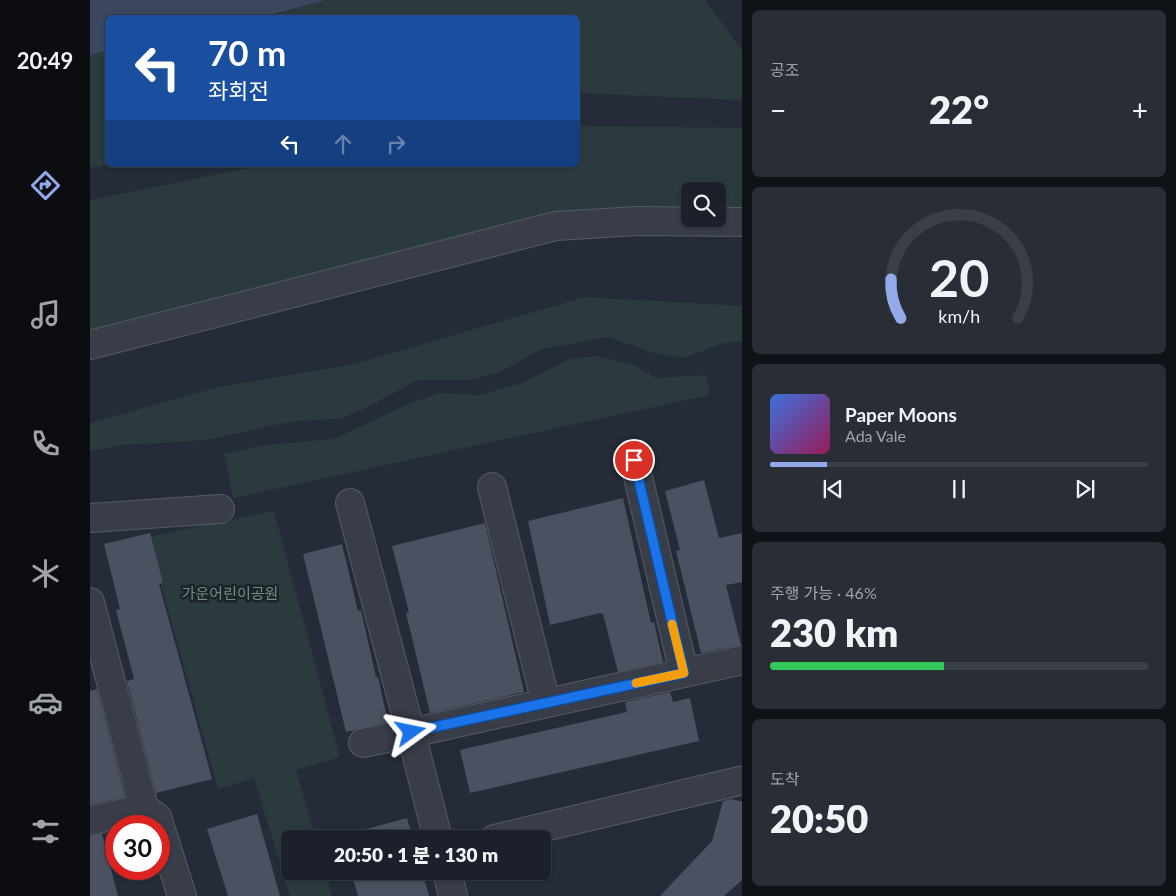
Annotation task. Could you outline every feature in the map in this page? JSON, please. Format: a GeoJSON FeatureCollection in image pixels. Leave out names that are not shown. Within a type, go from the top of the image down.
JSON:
{"type":"FeatureCollection","features":[{"type":"Feature","properties":{"kind":"street"},"geometry":{"type":"LineString","coordinates":[[90,345],[556,226],[637,221],[742,222]]}},
{"type":"Feature","properties":{"kind":"street"},"geometry":{"type":"LineString","coordinates":[[634,460],[684,673]]}},
{"type":"Feature","properties":{"kind":"street"},"geometry":{"type":"LineString","coordinates":[[492,487],[546,703]]}},
{"type":"Feature","properties":{"kind":"street"},"geometry":{"type":"LineString","coordinates":[[350,503],[436,830]]}},
{"type":"Feature","properties":{"kind":"street"},"geometry":{"type":"LineString","coordinates":[[90,518],[220,509]]}},
{"type":"Feature","properties":{"kind":"street"},"geometry":{"type":"LineString","coordinates":[[90,602],[144,808],[157,817],[182,896]]}},
{"type":"Feature","properties":{"kind":"street"},"geometry":{"type":"LineString","coordinates":[[363,743],[742,660]]}},
{"type":"Feature","properties":{"kind":"street"},"geometry":{"type":"LineString","coordinates":[[532,830],[742,780]]}},
{"type":"Feature","properties":{"kind":"street"},"geometry":{"type":"LineString","coordinates":[[90,821],[144,808]]}},
{"type":"Feature","properties":{"kind":"street"},"geometry":{"type":"LineString","coordinates":[[449,880],[453,896]]}},
{"type":"Feature","properties":{"kind":"green space"},"geometry":{"type":"Polygon","coordinates":[[[326,0],[705,0],[742,50],[742,100],[580,93],[580,15],[274,15],[326,0]]]}},
{"type":"Feature","properties":{"kind":"green space"},"geometry":{"type":"Polygon","coordinates":[[[105,51],[105,165],[90,168],[90,55],[105,51]]]}},
{"type":"Feature","properties":{"kind":"green space"},"geometry":{"type":"Polygon","coordinates":[[[580,126],[742,128],[742,212],[726,212],[726,182],[681,182],[681,213],[544,219],[90,337],[90,200],[254,167],[580,167],[580,126]]]}},
{"type":"Feature","properties":{"kind":"green space"},"geometry":{"type":"Polygon","coordinates":[[[585,297],[742,306],[742,341],[723,343],[684,358],[657,354],[608,337],[542,349],[500,372],[468,380],[417,380],[370,406],[342,418],[289,422],[206,440],[123,445],[90,451],[90,423],[219,387],[355,364],[585,297]]]}},
{"type":"Feature","properties":{"kind":"green space"},"geometry":{"type":"Polygon","coordinates":[[[598,356],[634,365],[656,378],[707,375],[709,395],[233,498],[224,454],[264,445],[334,439],[413,402],[439,393],[479,395],[519,384],[571,359],[598,356]]]}},
{"type":"Feature","properties":{"kind":"green space","name":"가운어린이공원"},"geometry":{"type":"Polygon","coordinates":[[[274,511],[340,757],[296,770],[313,830],[281,830],[281,866],[254,778],[218,789],[148,537],[274,511]]]}},
{"type":"Feature","properties":{"kind":"green space","name":"가운어린이공원"},"geometry":{"type":"Polygon","coordinates":[[[285,880],[328,880],[332,896],[290,896],[285,880]]]}},
{"type":"Feature","properties":{"kind":"water"},"geometry":{"type":"Polygon","coordinates":[[[90,0],[326,0],[270,15],[105,15],[105,51],[90,55],[90,0]]]}},
{"type":"Feature","properties":{"kind":"building"},"geometry":{"type":"Polygon","coordinates":[[[704,480],[719,538],[742,533],[742,582],[726,585],[741,645],[701,653],[676,551],[680,550],[665,491],[704,480]]]}},
{"type":"Feature","properties":{"kind":"building"},"geometry":{"type":"Polygon","coordinates":[[[623,498],[651,623],[654,622],[663,662],[618,672],[603,614],[600,613],[550,625],[528,521],[623,498]]]}},
{"type":"Feature","properties":{"kind":"building"},"geometry":{"type":"Polygon","coordinates":[[[485,523],[524,692],[430,713],[406,613],[409,612],[392,546],[485,523]]]}},
{"type":"Feature","properties":{"kind":"building"},"geometry":{"type":"Polygon","coordinates":[[[150,533],[163,583],[159,584],[212,779],[156,793],[127,681],[134,679],[116,610],[120,609],[104,544],[150,533]]]}},
{"type":"Feature","properties":{"kind":"building"},"geometry":{"type":"Polygon","coordinates":[[[342,544],[358,611],[361,610],[388,722],[346,732],[303,554],[342,544]]]}},
{"type":"Feature","properties":{"kind":"building"},"geometry":{"type":"Polygon","coordinates":[[[97,689],[125,797],[90,805],[90,691],[97,689]]]}},
{"type":"Feature","properties":{"kind":"building"},"geometry":{"type":"Polygon","coordinates":[[[670,692],[673,702],[690,698],[699,741],[470,793],[460,750],[627,712],[625,702],[670,692]]]}},
{"type":"Feature","properties":{"kind":"building"},"geometry":{"type":"Polygon","coordinates":[[[731,799],[742,802],[742,880],[724,896],[660,896],[712,841],[723,801],[731,799]]]}},
{"type":"Feature","properties":{"kind":"building"},"geometry":{"type":"Polygon","coordinates":[[[257,814],[280,896],[228,896],[207,829],[257,814]]]}},
{"type":"Feature","properties":{"kind":"building"},"geometry":{"type":"Polygon","coordinates":[[[407,818],[410,830],[363,830],[407,818]]]}},
{"type":"Feature","properties":{"kind":"building"},"geometry":{"type":"Polygon","coordinates":[[[102,834],[105,846],[105,880],[114,880],[118,896],[90,896],[90,836],[102,834]]]}},
{"type":"Feature","properties":{"kind":"building"},"geometry":{"type":"Polygon","coordinates":[[[354,880],[425,880],[429,896],[358,896],[354,880]]]}},
{"type":"Feature","properties":{"kind":"slow traffic"},"geometry":{"type":"LineString","coordinates":[[636,683],[684,673],[672,624]]}},
{"type":"Feature","properties":{"kind":"route"},"geometry":{"type":"LineString","coordinates":[[411,732],[684,673],[634,460]]}}]}
